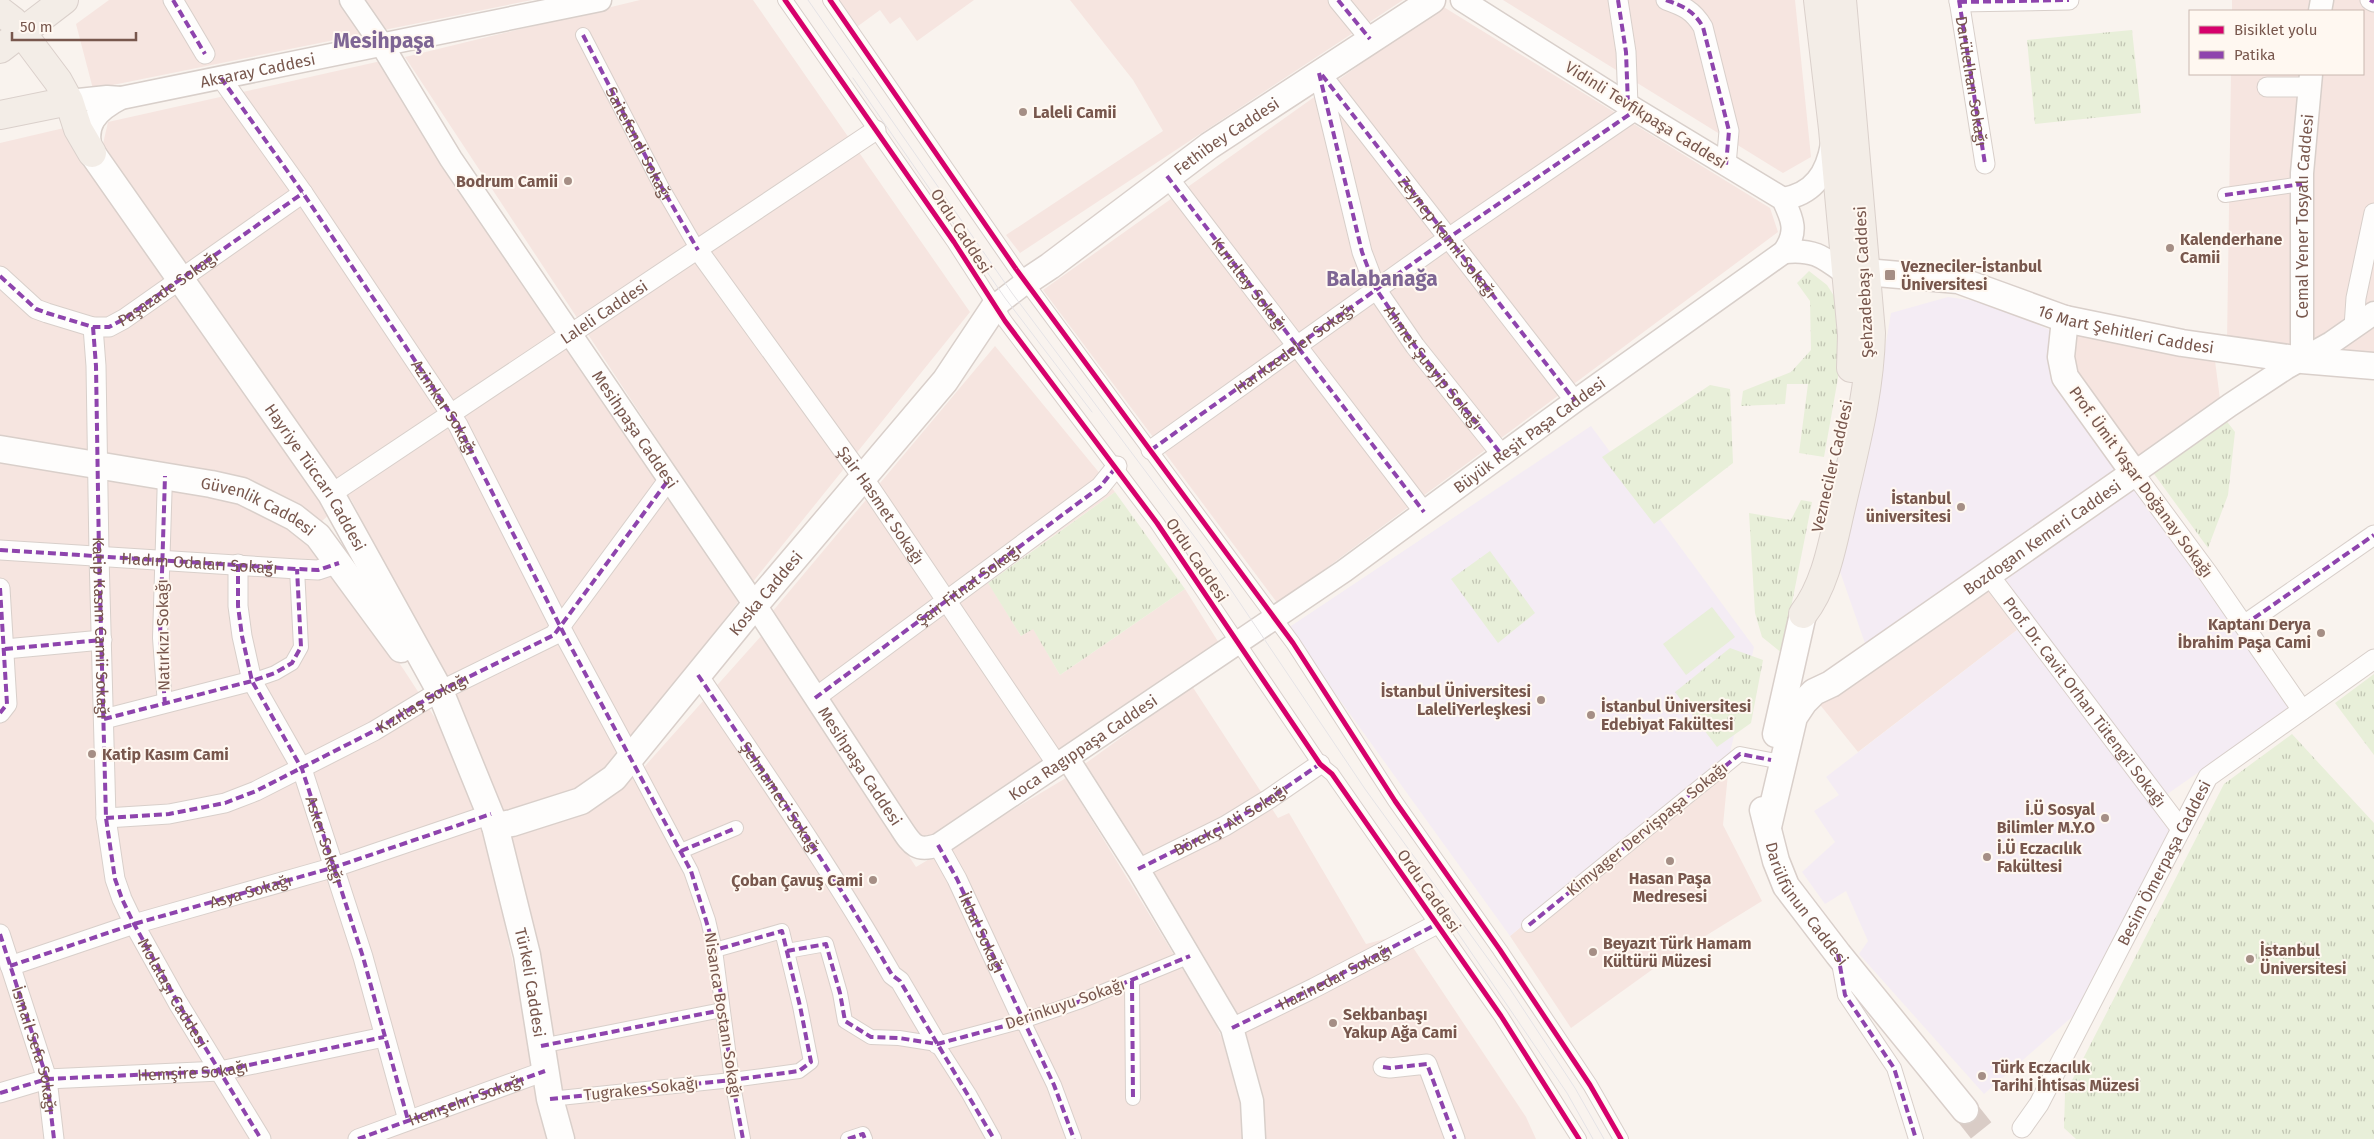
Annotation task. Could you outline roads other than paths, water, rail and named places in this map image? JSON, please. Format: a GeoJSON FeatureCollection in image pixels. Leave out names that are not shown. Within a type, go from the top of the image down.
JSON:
{"type":"FeatureCollection","features":[{"type":"Feature","properties":{"kind":"main road","name":"Fethibey Caddesi"},"geometry":{"type":"LineString","coordinates":[[1026,282],[1050,266],[1167,176],[1370,39],[1432,0]]}},
{"type":"Feature","properties":{"kind":"main road","name":"Şehzadebaşı Caddesi"},"geometry":{"type":"LineString","coordinates":[[1818,0],[1833,129],[1855,273]]}},
{"type":"Feature","properties":{"kind":"main road","name":"Şehzadebaşı Caddesi"},"geometry":{"type":"LineString","coordinates":[[1842,0],[1855,273]]}},
{"type":"Feature","properties":{"kind":"main road"},"geometry":{"type":"LineString","coordinates":[[0,49],[62,2]]}},
{"type":"Feature","properties":{"kind":"main road"},"geometry":{"type":"LineString","coordinates":[[51,70],[51,39],[62,2]]}},
{"type":"Feature","properties":{"kind":"main road"},"geometry":{"type":"LineString","coordinates":[[0,11],[13,20],[51,70],[69,101],[78,129],[92,154]]}},
{"type":"Feature","properties":{"kind":"main road"},"geometry":{"type":"LineString","coordinates":[[0,115],[69,101]]}},
{"type":"Feature","properties":{"kind":"main road","name":"Hayriye Tüccarı Caddesi"},"geometry":{"type":"LineString","coordinates":[[92,154],[331,494],[440,691],[493,820]]}},
{"type":"Feature","properties":{"kind":"main road","name":"16 Mart Şehitleri Caddesi"},"geometry":{"type":"LineString","coordinates":[[1855,273],[1958,280],[2065,319],[2182,343],[2302,360],[2374,366]]}},
{"type":"Feature","properties":{"kind":"main road","name":"Vezneciler Caddesi"},"geometry":{"type":"LineString","coordinates":[[1793,657],[1803,614],[1803,592],[1839,446],[1851,380],[1855,273]]}},
{"type":"Feature","properties":{"kind":"main road","name":"Koska Caddesi"},"geometry":{"type":"LineString","coordinates":[[493,820],[512,823],[582,801],[614,778],[754,605],[945,381],[995,306]]}},
{"type":"Feature","properties":{"kind":"main road","name":"Prof. Ümit Yaşar Doğanay Sokağı"},"geometry":{"type":"LineString","coordinates":[[2065,319],[2061,357],[2065,377],[2134,474]]}},
{"type":"Feature","properties":{"kind":"main road","name":"Güvenlik Caddesi"},"geometry":{"type":"LineString","coordinates":[[0,448],[242,491],[294,517],[318,536],[424,681],[440,691]]}},
{"type":"Feature","properties":{"kind":"main road","name":"Bozdogan Kemeri Caddesi"},"geometry":{"type":"LineString","coordinates":[[1768,827],[1794,717],[1804,702],[1824,686],[1989,575],[2134,474]]}},
{"type":"Feature","properties":{"kind":"main road"},"geometry":{"type":"LineString","coordinates":[[1793,657],[1797,676],[1813,686],[1824,686]]}},
{"type":"Feature","properties":{"kind":"main road","name":"Darülfünun Caddesi"},"geometry":{"type":"LineString","coordinates":[[1793,657],[1763,805],[1763,813],[1781,877],[1799,904],[1838,954],[1965,1110]]}},
{"type":"Feature","properties":{"kind":"main road","name":"Türkeli Caddesi"},"geometry":{"type":"LineString","coordinates":[[493,820],[528,956],[550,1099],[562,1139]]}},
{"type":"Feature","properties":{"kind":"street"},"geometry":{"type":"LineString","coordinates":[[173,0],[205,54]]}},
{"type":"Feature","properties":{"kind":"street","name":"Mesihpaşa Caddesi"},"geometry":{"type":"LineString","coordinates":[[351,0],[382,45],[451,159],[754,605],[910,842],[919,848],[932,847]]}},
{"type":"Feature","properties":{"kind":"street","name":"Aksaray Caddesi"},"geometry":{"type":"LineString","coordinates":[[121,98],[382,45],[536,7],[600,0]]}},
{"type":"Feature","properties":{"kind":"street","name":"Ordu Caddesi"},"geometry":{"type":"LineString","coordinates":[[786,0],[954,242],[995,306],[1116,466],[1320,764],[1332,774],[1437,924],[1512,1032],[1579,1139]]}},
{"type":"Feature","properties":{"kind":"street","name":"Ordu Caddesi"},"geometry":{"type":"LineString","coordinates":[[830,0],[1026,282],[1275,618],[1395,801],[1500,950],[1590,1085],[1621,1139]]}},
{"type":"Feature","properties":{"kind":"street"},"geometry":{"type":"LineString","coordinates":[[1338,0],[1370,39]]}},
{"type":"Feature","properties":{"kind":"street","name":"Vidinli Tevfikpaşa Caddesi"},"geometry":{"type":"LineString","coordinates":[[1462,0],[1632,107],[1782,198]]}},
{"type":"Feature","properties":{"kind":"street"},"geometry":{"type":"LineString","coordinates":[[1618,0],[1632,107]]}},
{"type":"Feature","properties":{"kind":"street"},"geometry":{"type":"LineString","coordinates":[[1666,0],[1687,7],[1696,15],[1703,27],[1729,131],[1726,165]]}},
{"type":"Feature","properties":{"kind":"street"},"geometry":{"type":"LineString","coordinates":[[1959,1],[2069,0]]}},
{"type":"Feature","properties":{"kind":"street"},"geometry":{"type":"LineString","coordinates":[[2370,0],[2374,2]]}},
{"type":"Feature","properties":{"kind":"street","name":"Darülelhan Sokağı"},"geometry":{"type":"LineString","coordinates":[[1959,1],[1985,164]]}},
{"type":"Feature","properties":{"kind":"street","name":"Saitefendi Sokağı"},"geometry":{"type":"LineString","coordinates":[[583,35],[661,186],[698,250]]}},
{"type":"Feature","properties":{"kind":"street","name":"Zeynep Kamil Sokağı"},"geometry":{"type":"LineString","coordinates":[[1320,73],[1447,240],[1575,401]]}},
{"type":"Feature","properties":{"kind":"street","name":"Ahmet Şuayip Sokağı"},"geometry":{"type":"LineString","coordinates":[[1320,73],[1362,252],[1376,289],[1416,346],[1502,455]]}},
{"type":"Feature","properties":{"kind":"street","name":"Azimkar Sokağı"},"geometry":{"type":"LineString","coordinates":[[221,78],[303,194],[451,414],[631,758]]}},
{"type":"Feature","properties":{"kind":"street"},"geometry":{"type":"LineString","coordinates":[[2267,86],[2310,81]]}},
{"type":"Feature","properties":{"kind":"street","name":"Cemal Yener Tosyalı Caddesi"},"geometry":{"type":"LineString","coordinates":[[2302,360],[2302,184],[2310,81]]}},
{"type":"Feature","properties":{"kind":"street"},"geometry":{"type":"LineString","coordinates":[[69,101],[107,97],[121,98]]}},
{"type":"Feature","properties":{"kind":"street"},"geometry":{"type":"LineString","coordinates":[[92,154],[88,138],[90,128],[100,113],[110,104],[121,98]]}},
{"type":"Feature","properties":{"kind":"street","name":"Harıkzedeler Sokağı"},"geometry":{"type":"LineString","coordinates":[[1151,450],[1632,107]]}},
{"type":"Feature","properties":{"kind":"street"},"geometry":{"type":"LineString","coordinates":[[1784,252],[1792,239],[1793,230],[1782,198],[1804,193],[1822,177],[1832,146],[1833,129]]}},
{"type":"Feature","properties":{"kind":"street","name":"Laleli Caddesi"},"geometry":{"type":"LineString","coordinates":[[331,494],[876,130]]}},
{"type":"Feature","properties":{"kind":"street","name":"Kurultay Sokağı"},"geometry":{"type":"LineString","coordinates":[[1167,176],[1424,512]]}},
{"type":"Feature","properties":{"kind":"street"},"geometry":{"type":"LineString","coordinates":[[2225,195],[2302,184]]}},
{"type":"Feature","properties":{"kind":"street","name":"Paşazade Sokağı"},"geometry":{"type":"LineString","coordinates":[[0,276],[36,309],[93,327],[109,327],[124,319],[303,194]]}},
{"type":"Feature","properties":{"kind":"street"},"geometry":{"type":"LineString","coordinates":[[2354,327],[2356,298],[2374,214]]}},
{"type":"Feature","properties":{"kind":"street","name":"Şair Hasmet Sokağı"},"geometry":{"type":"LineString","coordinates":[[698,250],[870,489],[946,602],[1062,762]]}},
{"type":"Feature","properties":{"kind":"street"},"geometry":{"type":"LineString","coordinates":[[1784,252],[1794,251],[1822,256],[1855,273]]}},
{"type":"Feature","properties":{"kind":"street","name":"Büyük Reşit Paşa Caddesi"},"geometry":{"type":"LineString","coordinates":[[1275,618],[1344,571],[1575,401],[1784,252]]}},
{"type":"Feature","properties":{"kind":"street"},"geometry":{"type":"LineString","coordinates":[[995,306],[1026,282]]}},
{"type":"Feature","properties":{"kind":"street","name":"Bozdogan Kemeri Caddesi"},"geometry":{"type":"LineString","coordinates":[[2134,474],[2230,405],[2374,313]]}},
{"type":"Feature","properties":{"kind":"street","name":"Katip Kasım Camii Sokağı"},"geometry":{"type":"LineString","coordinates":[[93,327],[96,366],[106,818],[115,879],[134,924]]}},
{"type":"Feature","properties":{"kind":"street","name":"Şair Fitnat Sokağı"},"geometry":{"type":"LineString","coordinates":[[815,698],[1100,487],[1116,466]]}},
{"type":"Feature","properties":{"kind":"street","name":"Prof. Ümit Yaşar Doğanay Sokağı"},"geometry":{"type":"LineString","coordinates":[[2134,474],[2244,625],[2302,710]]}},
{"type":"Feature","properties":{"kind":"street","name":"Natırkızı Sokağı"},"geometry":{"type":"LineString","coordinates":[[165,705],[160,638],[166,476]]}},
{"type":"Feature","properties":{"kind":"street","name":"Kızıltaş Sokağı"},"geometry":{"type":"LineString","coordinates":[[106,818],[169,814],[225,803],[256,792],[374,731],[440,691],[554,635],[669,479]]}},
{"type":"Feature","properties":{"kind":"street"},"geometry":{"type":"LineString","coordinates":[[2244,625],[2374,535]]}},
{"type":"Feature","properties":{"kind":"street","name":"Hadım Odaları Sokağı"},"geometry":{"type":"LineString","coordinates":[[0,550],[238,564],[297,570],[318,570],[339,564]]}},
{"type":"Feature","properties":{"kind":"street","name":"Asker Sokağı"},"geometry":{"type":"LineString","coordinates":[[238,564],[239,613],[252,681],[302,769],[364,957],[384,1037],[408,1120]]}},
{"type":"Feature","properties":{"kind":"street"},"geometry":{"type":"LineString","coordinates":[[104,719],[165,705],[252,681],[275,673],[292,663],[301,647],[297,570]]}},
{"type":"Feature","properties":{"kind":"street","name":"Prof. Dr. Cavit Orhan Tütengil Sokağı"},"geometry":{"type":"LineString","coordinates":[[1989,575],[2181,829]]}},
{"type":"Feature","properties":{"kind":"street"},"geometry":{"type":"LineString","coordinates":[[0,588],[7,704],[0,713]]}},
{"type":"Feature","properties":{"kind":"street","name":"Koca Ragıppaşa Caddesi"},"geometry":{"type":"LineString","coordinates":[[932,847],[1275,618]]}},
{"type":"Feature","properties":{"kind":"street"},"geometry":{"type":"LineString","coordinates":[[5,649],[102,640]]}},
{"type":"Feature","properties":{"kind":"street","name":"Besim Ömerpaşa Caddesi"},"geometry":{"type":"LineString","coordinates":[[2022,1128],[2039,1104],[2208,777],[2374,659]]}},
{"type":"Feature","properties":{"kind":"street","name":"Şehnameci Sokağı"},"geometry":{"type":"LineString","coordinates":[[698,675],[862,922],[892,975],[900,981],[937,1044]]}},
{"type":"Feature","properties":{"kind":"street","name":"Kimyager Dervişpaşa Sokağı"},"geometry":{"type":"LineString","coordinates":[[1529,925],[1740,754],[1771,760]]}},
{"type":"Feature","properties":{"kind":"street","name":"Nisanca Bostanı Sokağı"},"geometry":{"type":"LineString","coordinates":[[631,758],[692,870],[716,950],[722,1010],[743,1139]]}},
{"type":"Feature","properties":{"kind":"street"},"geometry":{"type":"LineString","coordinates":[[1062,762],[1138,869],[1232,1028],[1252,1101],[1254,1139]]}},
{"type":"Feature","properties":{"kind":"street","name":"Börekçi Ali Sokağı"},"geometry":{"type":"LineString","coordinates":[[1138,869],[1225,826],[1320,764]]}},
{"type":"Feature","properties":{"kind":"street","name":"Asya Sokağı"},"geometry":{"type":"LineString","coordinates":[[10,966],[134,924],[335,868],[493,820]]}},
{"type":"Feature","properties":{"kind":"street"},"geometry":{"type":"LineString","coordinates":[[681,851],[736,828]]}},
{"type":"Feature","properties":{"kind":"street","name":"İkbal Sokağı"},"geometry":{"type":"LineString","coordinates":[[932,847],[956,879],[1023,1021]]}},
{"type":"Feature","properties":{"kind":"street","name":"Molataşı Caddesi"},"geometry":{"type":"LineString","coordinates":[[134,924],[178,1003],[261,1139]]}},
{"type":"Feature","properties":{"kind":"street","name":"Hazinedar Sokağı"},"geometry":{"type":"LineString","coordinates":[[1232,1028],[1437,924]]}},
{"type":"Feature","properties":{"kind":"street"},"geometry":{"type":"LineString","coordinates":[[716,950],[782,931],[787,951],[826,944],[846,1021],[871,1037],[899,1038],[937,1044],[969,1094],[994,1139]]}},
{"type":"Feature","properties":{"kind":"street","name":"İsmail Sefa Sokağı"},"geometry":{"type":"LineString","coordinates":[[0,934],[47,1079],[54,1139]]}},
{"type":"Feature","properties":{"kind":"street","name":"Tugrakes Sokağı"},"geometry":{"type":"LineString","coordinates":[[550,1099],[799,1071],[811,1062],[787,951]]}},
{"type":"Feature","properties":{"kind":"street"},"geometry":{"type":"LineString","coordinates":[[1838,954],[1846,994],[1894,1068],[1916,1139]]}},
{"type":"Feature","properties":{"kind":"street","name":"Derinkuyu Sokağı"},"geometry":{"type":"LineString","coordinates":[[937,1044],[1023,1021],[1132,981],[1190,956]]}},
{"type":"Feature","properties":{"kind":"street"},"geometry":{"type":"LineString","coordinates":[[1132,981],[1133,1098]]}},
{"type":"Feature","properties":{"kind":"street"},"geometry":{"type":"LineString","coordinates":[[543,1058],[722,1010]]}},
{"type":"Feature","properties":{"kind":"street"},"geometry":{"type":"LineString","coordinates":[[1023,1021],[1054,1085],[1074,1139]]}},
{"type":"Feature","properties":{"kind":"street","name":"Hemşire Sokağı"},"geometry":{"type":"LineString","coordinates":[[0,1093],[47,1079],[220,1071],[384,1037]]}},
{"type":"Feature","properties":{"kind":"street","name":"Hemşehri Sokağı"},"geometry":{"type":"LineString","coordinates":[[358,1139],[408,1120],[543,1058]]}},
{"type":"Feature","properties":{"kind":"street"},"geometry":{"type":"LineString","coordinates":[[1382,1067],[1390,1068],[1427,1064],[1455,1139]]}},
{"type":"Feature","properties":{"kind":"street"},"geometry":{"type":"LineString","coordinates":[[848,1139],[864,1136]]}},
{"type":"Feature","properties":{"kind":"tunnel"},"geometry":{"type":"LineString","coordinates":[[1965,1110],[1988,1139]]}},
{"type":"Feature","properties":{"kind":"tram line"},"geometry":{"type":"LineString","coordinates":[[808,0],[1012,293],[1203,548],[1365,789],[1510,989],[1575,1088],[1604,1139]]}},
{"type":"Feature","properties":{"kind":"tram line"},"geometry":{"type":"LineString","coordinates":[[853,78],[1005,298],[1092,412]]}},
{"type":"Feature","properties":{"kind":"tram line"},"geometry":{"type":"LineString","coordinates":[[1417,873],[1567,1093],[1593,1139]]}},
{"type":"Feature","properties":{"kind":"place","name":"Laleli Camii"},"geometry":{"type":"Point","coordinates":[1023,112]}},
{"type":"Feature","properties":{"kind":"place","name":"Bodrum Camii"},"geometry":{"type":"Point","coordinates":[568,181]}},
{"type":"Feature","properties":{"kind":"place","name":"Kalenderhane Camii"},"geometry":{"type":"Point","coordinates":[2170,248]}},
{"type":"Feature","properties":{"kind":"place","name":"Vezneciler-İstanbul Üniversitesi"},"geometry":{"type":"Point","coordinates":[1890,275]}},
{"type":"Feature","properties":{"kind":"place","name":"İstanbul üniversitesi"},"geometry":{"type":"Point","coordinates":[1961,507]}},
{"type":"Feature","properties":{"kind":"place","name":"Kaptanı Derya İbrahim Paşa Cami"},"geometry":{"type":"Point","coordinates":[2321,633]}},
{"type":"Feature","properties":{"kind":"place","name":"İstanbul Üniversitesi LaleliYerleşkesi"},"geometry":{"type":"Point","coordinates":[1541,700]}},
{"type":"Feature","properties":{"kind":"place","name":"İstanbul Üniversitesi Edebiyat Fakültesi"},"geometry":{"type":"Point","coordinates":[1591,715]}},
{"type":"Feature","properties":{"kind":"place","name":"Katip Kasım Cami"},"geometry":{"type":"Point","coordinates":[92,754]}},
{"type":"Feature","properties":{"kind":"place","name":"İ.Ü Sosyal Bilimler M.Y.O"},"geometry":{"type":"Point","coordinates":[2105,818]}},
{"type":"Feature","properties":{"kind":"place","name":"İ.Ü Eczacılık Fakültesi"},"geometry":{"type":"Point","coordinates":[1987,857]}},
{"type":"Feature","properties":{"kind":"place","name":"Hasan Paşa Medresesi"},"geometry":{"type":"Point","coordinates":[1670,861]}},
{"type":"Feature","properties":{"kind":"place","name":"Çoban Çavuş Cami"},"geometry":{"type":"Point","coordinates":[873,880]}},
{"type":"Feature","properties":{"kind":"place","name":"Beyazıt Türk Hamam Kültürü Müzesi"},"geometry":{"type":"Point","coordinates":[1593,952]}},
{"type":"Feature","properties":{"kind":"place","name":"İstanbul Üniversitesi"},"geometry":{"type":"Point","coordinates":[2250,959]}},
{"type":"Feature","properties":{"kind":"place","name":"Sekbanbaşı Yakup Ağa Cami"},"geometry":{"type":"Point","coordinates":[1333,1023]}},
{"type":"Feature","properties":{"kind":"place","name":"Türk Eczacılık Tarihi İhtisas Müzesi"},"geometry":{"type":"Point","coordinates":[1982,1076]}},
{"type":"Feature","properties":{"kind":"district","name":"Mesihpaşa"},"geometry":{"type":"Point","coordinates":[384,41]}},
{"type":"Feature","properties":{"kind":"district","name":"Balabanağa"},"geometry":{"type":"Point","coordinates":[1382,279]}}]}
